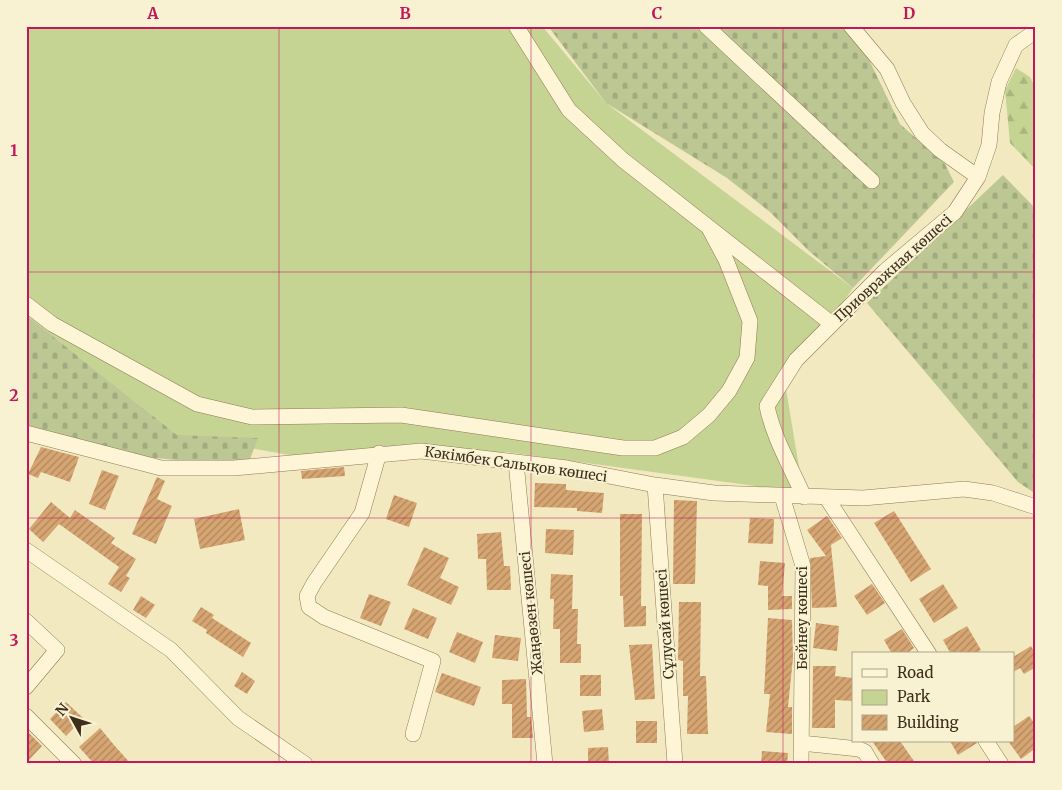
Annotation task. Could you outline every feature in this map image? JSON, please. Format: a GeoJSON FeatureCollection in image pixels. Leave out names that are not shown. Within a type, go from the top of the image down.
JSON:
{"type":"FeatureCollection","features":[{"type":"Feature","properties":{"kind":"street"},"geometry":{"type":"LineString","coordinates":[[516,26],[569,110],[623,160],[832,324]]}},
{"type":"Feature","properties":{"kind":"street"},"geometry":{"type":"LineString","coordinates":[[706,26],[872,181]]}},
{"type":"Feature","properties":{"kind":"street"},"geometry":{"type":"LineString","coordinates":[[851,26],[887,69],[903,103],[922,133],[940,150],[978,177]]}},
{"type":"Feature","properties":{"kind":"street","name":"Приовражная көшесі"},"geometry":{"type":"LineString","coordinates":[[804,497],[785,453],[771,427],[767,406],[781,380],[796,360],[885,271],[955,212],[978,177],[989,145],[992,113],[999,82],[1016,45],[1036,31]]}},
{"type":"Feature","properties":{"kind":"street"},"geometry":{"type":"LineString","coordinates":[[26,304],[52,324],[197,404],[229,413],[252,417],[401,415],[623,448],[655,448],[683,437],[709,415],[729,391],[747,358],[750,321],[726,260],[710,230]]}},
{"type":"Feature","properties":{"kind":"street","name":"Кәкімбек Салықов көшесі"},"geometry":{"type":"LineString","coordinates":[[26,433],[161,468],[234,468],[422,451],[567,468],[655,485],[714,493],[804,497],[903,496],[964,489],[994,493],[1036,508]]}},
{"type":"Feature","properties":{"kind":"street"},"geometry":{"type":"LineString","coordinates":[[379,454],[362,513],[307,596],[309,607],[324,617],[433,661],[413,734]]}},
{"type":"Feature","properties":{"kind":"street","name":"Жаңаөзен көшесі"},"geometry":{"type":"LineString","coordinates":[[516,462],[546,764]]}},
{"type":"Feature","properties":{"kind":"street","name":"Сұлусай көшесі"},"geometry":{"type":"LineString","coordinates":[[655,485],[674,764]]}},
{"type":"Feature","properties":{"kind":"street","name":"Бейнеу көшесі"},"geometry":{"type":"LineString","coordinates":[[782,496],[804,566],[801,764]]}},
{"type":"Feature","properties":{"kind":"street"},"geometry":{"type":"LineString","coordinates":[[826,497],[928,652]]}},
{"type":"Feature","properties":{"kind":"street"},"geometry":{"type":"LineString","coordinates":[[26,550],[171,650],[238,718],[305,764]]}},
{"type":"Feature","properties":{"kind":"street"},"geometry":{"type":"LineString","coordinates":[[26,621],[57,650],[26,687]]}},
{"type":"Feature","properties":{"kind":"street"},"geometry":{"type":"LineString","coordinates":[[26,716],[74,764]]}},
{"type":"Feature","properties":{"kind":"street"},"geometry":{"type":"LineString","coordinates":[[987,742],[1001,764]]}},
{"type":"Feature","properties":{"kind":"street"},"geometry":{"type":"LineString","coordinates":[[801,743],[859,748],[865,752],[872,764]]}},
{"type":"Feature","properties":{"kind":"green space"},"geometry":{"type":"Polygon","coordinates":[[[26,26],[542,26],[606,103],[853,288],[785,383],[804,497],[782,496],[755,486],[507,452],[318,460],[177,435],[26,315],[26,26]]]}},
{"type":"Feature","properties":{"kind":"green space"},"geometry":{"type":"Polygon","coordinates":[[[548,26],[849,26],[863,47],[900,124],[945,164],[954,182],[853,288],[809,251],[770,212],[727,178],[606,103],[548,26]]]}},
{"type":"Feature","properties":{"kind":"green space"},"geometry":{"type":"Polygon","coordinates":[[[1016,68],[1030,77],[1036,89],[1036,170],[1010,143],[1005,90],[1016,68]]]}},
{"type":"Feature","properties":{"kind":"green space"},"geometry":{"type":"Polygon","coordinates":[[[1003,175],[1036,209],[1036,494],[1018,482],[867,303],[1003,175]]]}},
{"type":"Feature","properties":{"kind":"green space"},"geometry":{"type":"Polygon","coordinates":[[[26,315],[177,435],[258,438],[247,467],[105,453],[26,427],[26,315]]]}},
{"type":"Feature","properties":{"kind":"building"},"geometry":{"type":"Polygon","coordinates":[[[41,447],[79,457],[70,482],[41,472],[38,478],[28,474],[41,447]]]}},
{"type":"Feature","properties":{"kind":"building"},"geometry":{"type":"Polygon","coordinates":[[[344,467],[345,476],[302,479],[301,471],[344,467]]]}},
{"type":"Feature","properties":{"kind":"building"},"geometry":{"type":"Polygon","coordinates":[[[102,470],[119,476],[105,510],[89,504],[102,470]]]}},
{"type":"Feature","properties":{"kind":"building"},"geometry":{"type":"Polygon","coordinates":[[[157,477],[165,481],[157,499],[172,506],[156,544],[132,534],[157,477]]]}},
{"type":"Feature","properties":{"kind":"building"},"geometry":{"type":"Polygon","coordinates":[[[535,483],[566,484],[566,490],[604,493],[602,513],[577,511],[577,508],[534,507],[535,483]]]}},
{"type":"Feature","properties":{"kind":"building"},"geometry":{"type":"Polygon","coordinates":[[[394,495],[417,503],[409,527],[386,519],[394,495]]]}},
{"type":"Feature","properties":{"kind":"building"},"geometry":{"type":"Polygon","coordinates":[[[674,500],[697,501],[695,584],[673,584],[674,500]]]}},
{"type":"Feature","properties":{"kind":"building"},"geometry":{"type":"Polygon","coordinates":[[[51,502],[70,518],[75,510],[115,538],[111,543],[136,559],[126,576],[130,578],[121,592],[108,584],[119,567],[59,524],[43,542],[29,529],[51,502]]]}},
{"type":"Feature","properties":{"kind":"building"},"geometry":{"type":"Polygon","coordinates":[[[239,509],[245,540],[200,549],[194,519],[239,509]]]}},
{"type":"Feature","properties":{"kind":"building"},"geometry":{"type":"Polygon","coordinates":[[[894,511],[931,569],[911,582],[874,523],[894,511]]]}},
{"type":"Feature","properties":{"kind":"building"},"geometry":{"type":"Polygon","coordinates":[[[620,514],[642,514],[641,606],[646,606],[646,626],[624,627],[623,596],[620,596],[620,514]]]}},
{"type":"Feature","properties":{"kind":"building"},"geometry":{"type":"Polygon","coordinates":[[[827,516],[842,538],[831,545],[837,607],[812,608],[810,558],[826,556],[807,530],[827,516]]]}},
{"type":"Feature","properties":{"kind":"building"},"geometry":{"type":"Polygon","coordinates":[[[750,518],[774,519],[773,544],[748,543],[750,518]]]}},
{"type":"Feature","properties":{"kind":"building"},"geometry":{"type":"Polygon","coordinates":[[[546,529],[574,530],[573,555],[545,553],[546,529]]]}},
{"type":"Feature","properties":{"kind":"building"},"geometry":{"type":"Polygon","coordinates":[[[501,532],[504,566],[510,566],[511,590],[487,590],[486,559],[478,559],[477,534],[501,532]]]}},
{"type":"Feature","properties":{"kind":"building"},"geometry":{"type":"Polygon","coordinates":[[[424,547],[449,558],[440,578],[459,587],[451,605],[407,585],[424,547]]]}},
{"type":"Feature","properties":{"kind":"building"},"geometry":{"type":"Polygon","coordinates":[[[760,561],[785,563],[782,596],[792,596],[792,609],[768,610],[768,586],[758,585],[760,561]]]}},
{"type":"Feature","properties":{"kind":"building"},"geometry":{"type":"Polygon","coordinates":[[[551,574],[573,575],[572,609],[578,609],[577,644],[581,644],[581,663],[560,663],[560,629],[553,629],[554,599],[550,599],[551,574]]]}},
{"type":"Feature","properties":{"kind":"building"},"geometry":{"type":"Polygon","coordinates":[[[872,584],[885,603],[867,615],[854,596],[872,584]]]}},
{"type":"Feature","properties":{"kind":"building"},"geometry":{"type":"Polygon","coordinates":[[[943,584],[958,608],[934,623],[919,599],[943,584]]]}},
{"type":"Feature","properties":{"kind":"building"},"geometry":{"type":"Polygon","coordinates":[[[369,594],[391,602],[381,626],[360,618],[369,594]]]}},
{"type":"Feature","properties":{"kind":"building"},"geometry":{"type":"Polygon","coordinates":[[[141,596],[155,605],[146,618],[133,610],[141,596]]]}},
{"type":"Feature","properties":{"kind":"building"},"geometry":{"type":"Polygon","coordinates":[[[679,602],[701,602],[700,676],[706,676],[708,734],[687,734],[688,696],[683,696],[683,661],[678,660],[679,602]]]}},
{"type":"Feature","properties":{"kind":"building"},"geometry":{"type":"Polygon","coordinates":[[[201,607],[214,615],[212,618],[251,643],[243,657],[206,633],[207,630],[192,621],[201,607]]]}},
{"type":"Feature","properties":{"kind":"building"},"geometry":{"type":"Polygon","coordinates":[[[413,608],[437,618],[428,639],[404,629],[413,608]]]}},
{"type":"Feature","properties":{"kind":"building"},"geometry":{"type":"Polygon","coordinates":[[[768,618],[792,620],[793,658],[788,707],[792,707],[792,734],[766,732],[770,694],[764,694],[768,618]]]}},
{"type":"Feature","properties":{"kind":"building"},"geometry":{"type":"Polygon","coordinates":[[[816,623],[839,626],[837,651],[813,648],[816,623]]]}},
{"type":"Feature","properties":{"kind":"building"},"geometry":{"type":"Polygon","coordinates":[[[967,626],[981,650],[978,652],[950,652],[943,640],[967,626]]]}},
{"type":"Feature","properties":{"kind":"building"},"geometry":{"type":"Polygon","coordinates":[[[902,629],[914,648],[909,652],[891,652],[884,640],[902,629]]]}},
{"type":"Feature","properties":{"kind":"building"},"geometry":{"type":"Polygon","coordinates":[[[457,632],[483,642],[475,663],[449,652],[457,632]]]}},
{"type":"Feature","properties":{"kind":"building"},"geometry":{"type":"Polygon","coordinates":[[[495,635],[521,638],[518,661],[492,658],[495,635]]]}},
{"type":"Feature","properties":{"kind":"building"},"geometry":{"type":"Polygon","coordinates":[[[652,644],[655,699],[635,700],[629,645],[652,644]]]}},
{"type":"Feature","properties":{"kind":"building"},"geometry":{"type":"Polygon","coordinates":[[[1031,646],[1036,655],[1036,667],[1024,674],[1020,668],[1014,671],[1014,656],[1031,646]]]}},
{"type":"Feature","properties":{"kind":"building"},"geometry":{"type":"Polygon","coordinates":[[[813,666],[836,666],[835,676],[852,678],[852,701],[835,700],[835,728],[812,728],[813,666]]]}},
{"type":"Feature","properties":{"kind":"building"},"geometry":{"type":"Polygon","coordinates":[[[242,672],[255,681],[247,694],[234,686],[242,672]]]}},
{"type":"Feature","properties":{"kind":"building"},"geometry":{"type":"Polygon","coordinates":[[[442,673],[481,687],[474,706],[435,692],[442,673]]]}},
{"type":"Feature","properties":{"kind":"building"},"geometry":{"type":"Polygon","coordinates":[[[580,675],[601,675],[601,696],[580,696],[580,675]]]}},
{"type":"Feature","properties":{"kind":"building"},"geometry":{"type":"Polygon","coordinates":[[[526,679],[527,717],[531,717],[533,738],[512,738],[512,704],[502,704],[502,680],[526,679]]]}},
{"type":"Feature","properties":{"kind":"building"},"geometry":{"type":"Polygon","coordinates":[[[66,702],[83,718],[66,736],[50,719],[66,702]]]}},
{"type":"Feature","properties":{"kind":"building"},"geometry":{"type":"Polygon","coordinates":[[[602,709],[604,730],[584,732],[582,711],[602,709]]]}},
{"type":"Feature","properties":{"kind":"building"},"geometry":{"type":"Polygon","coordinates":[[[1029,716],[1036,725],[1036,748],[1021,759],[1009,742],[1014,742],[1014,726],[1029,716]]]}},
{"type":"Feature","properties":{"kind":"building"},"geometry":{"type":"Polygon","coordinates":[[[636,721],[657,721],[657,743],[636,743],[636,721]]]}},
{"type":"Feature","properties":{"kind":"building"},"geometry":{"type":"Polygon","coordinates":[[[100,728],[131,764],[94,764],[79,747],[100,728]]]}},
{"type":"Feature","properties":{"kind":"building"},"geometry":{"type":"Polygon","coordinates":[[[26,730],[42,746],[26,763],[26,730]]]}},
{"type":"Feature","properties":{"kind":"building"},"geometry":{"type":"Polygon","coordinates":[[[873,742],[901,742],[916,764],[888,764],[873,742]]]}},
{"type":"Feature","properties":{"kind":"building"},"geometry":{"type":"Polygon","coordinates":[[[951,742],[977,742],[977,743],[958,755],[951,742]]]}},
{"type":"Feature","properties":{"kind":"building"},"geometry":{"type":"Polygon","coordinates":[[[608,747],[609,764],[588,764],[588,748],[608,747]]]}},
{"type":"Feature","properties":{"kind":"building"},"geometry":{"type":"Polygon","coordinates":[[[762,751],[788,753],[787,764],[761,764],[762,751]]]}}]}
